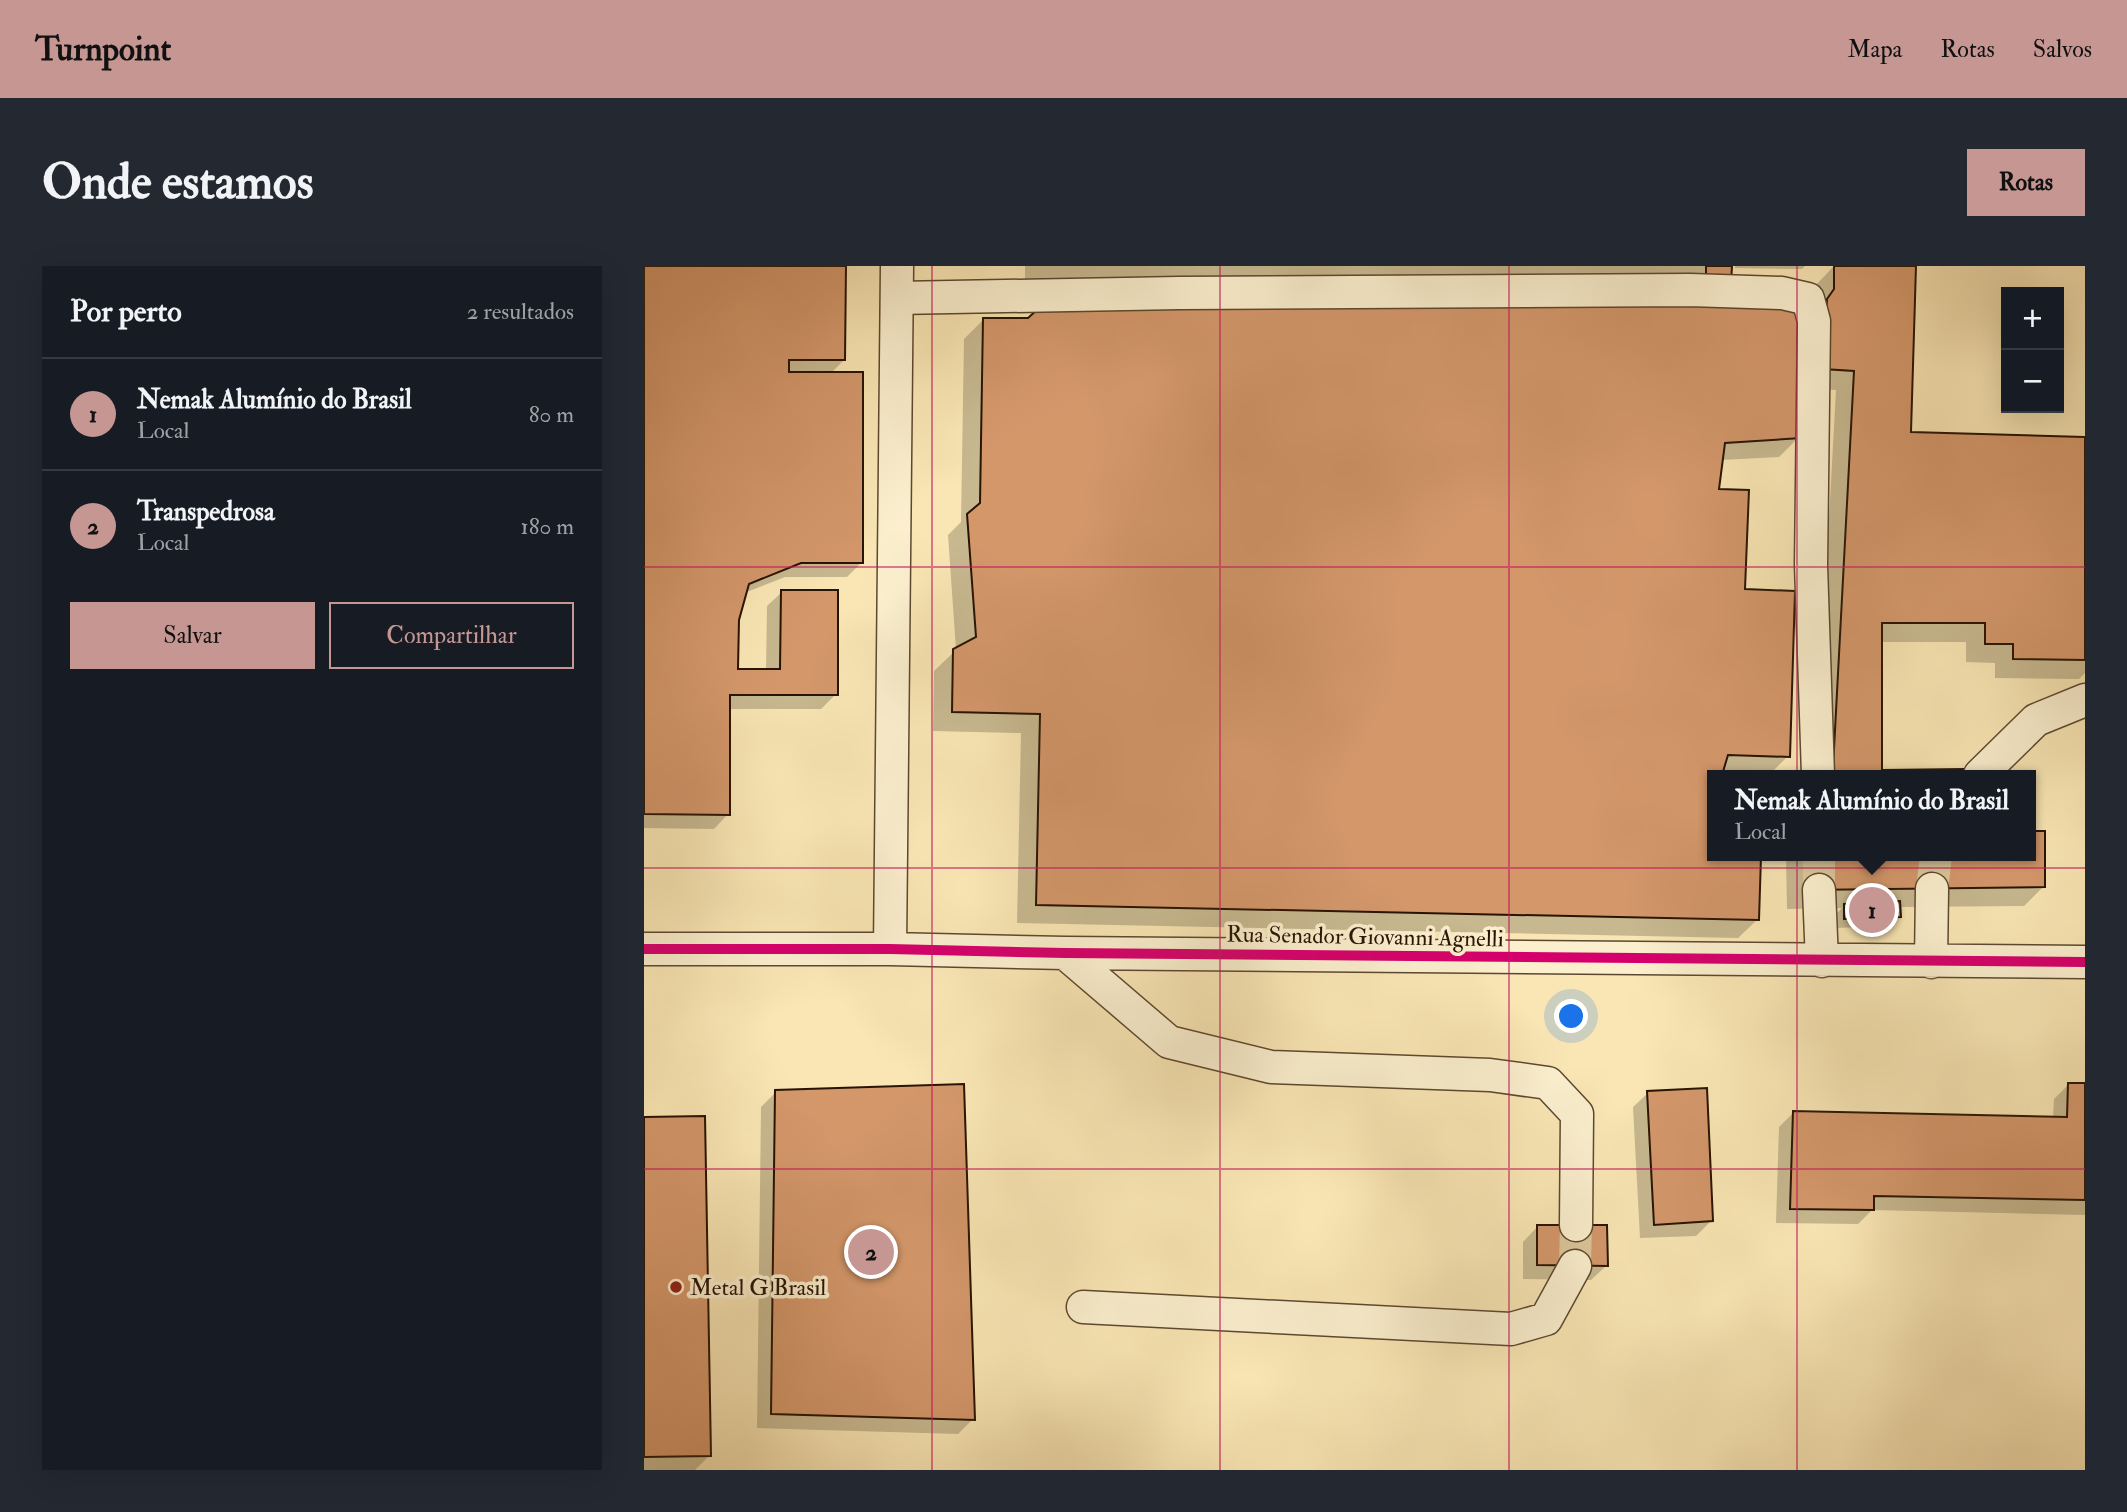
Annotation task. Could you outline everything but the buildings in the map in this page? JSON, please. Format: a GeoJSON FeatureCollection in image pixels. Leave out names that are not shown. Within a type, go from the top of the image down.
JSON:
{"type":"FeatureCollection","features":[{"type":"Feature","properties":{"kind":"street"},"geometry":{"type":"LineString","coordinates":[[890,948],[897,266]]}},
{"type":"Feature","properties":{"kind":"street"},"geometry":{"type":"LineString","coordinates":[[897,298],[1179,293],[1690,290],[1783,293],[1808,299],[1814,321],[1811,565],[1818,770]]}},
{"type":"Feature","properties":{"kind":"street"},"geometry":{"type":"LineString","coordinates":[[1985,770],[2036,720],[2085,699]]}},
{"type":"Feature","properties":{"kind":"street"},"geometry":{"type":"LineString","coordinates":[[1931,962],[1932,889]]}},
{"type":"Feature","properties":{"kind":"street"},"geometry":{"type":"LineString","coordinates":[[1819,890],[1822,961]]}},
{"type":"Feature","properties":{"kind":"street","name":"Rua Senador Giovanni Agnelli"},"geometry":{"type":"LineString","coordinates":[[644,948],[890,948],[1065,953],[2085,962]]}},
{"type":"Feature","properties":{"kind":"street"},"geometry":{"type":"LineString","coordinates":[[1065,953],[1168,1042],[1270,1068],[1490,1074],[1548,1083],[1577,1114],[1576,1226]]}},
{"type":"Feature","properties":{"kind":"street"},"geometry":{"type":"LineString","coordinates":[[1083,1307],[1511,1329],[1546,1319],[1575,1266]]}},
{"type":"Feature","properties":{"kind":"tunnel"},"geometry":{"type":"LineString","coordinates":[[1819,861],[1819,890]]}},
{"type":"Feature","properties":{"kind":"tunnel"},"geometry":{"type":"LineString","coordinates":[[1932,889],[1935,861]]}},
{"type":"Feature","properties":{"kind":"tunnel"},"geometry":{"type":"LineString","coordinates":[[1575,1266],[1576,1225]]}},
{"type":"Feature","properties":{"kind":"cycle path"},"geometry":{"type":"LineString","coordinates":[[644,949],[890,949],[2085,962]]}},
{"type":"Feature","properties":{"kind":"place","name":"Nemak Alumínio do Brasil"},"geometry":{"type":"Point","coordinates":[1872,910]}},
{"type":"Feature","properties":{"kind":"place","name":"Transpedrosa"},"geometry":{"type":"Point","coordinates":[871,1252]}},
{"type":"Feature","properties":{"kind":"place","name":"Metal G Brasil"},"geometry":{"type":"Point","coordinates":[676,1287]}}]}
